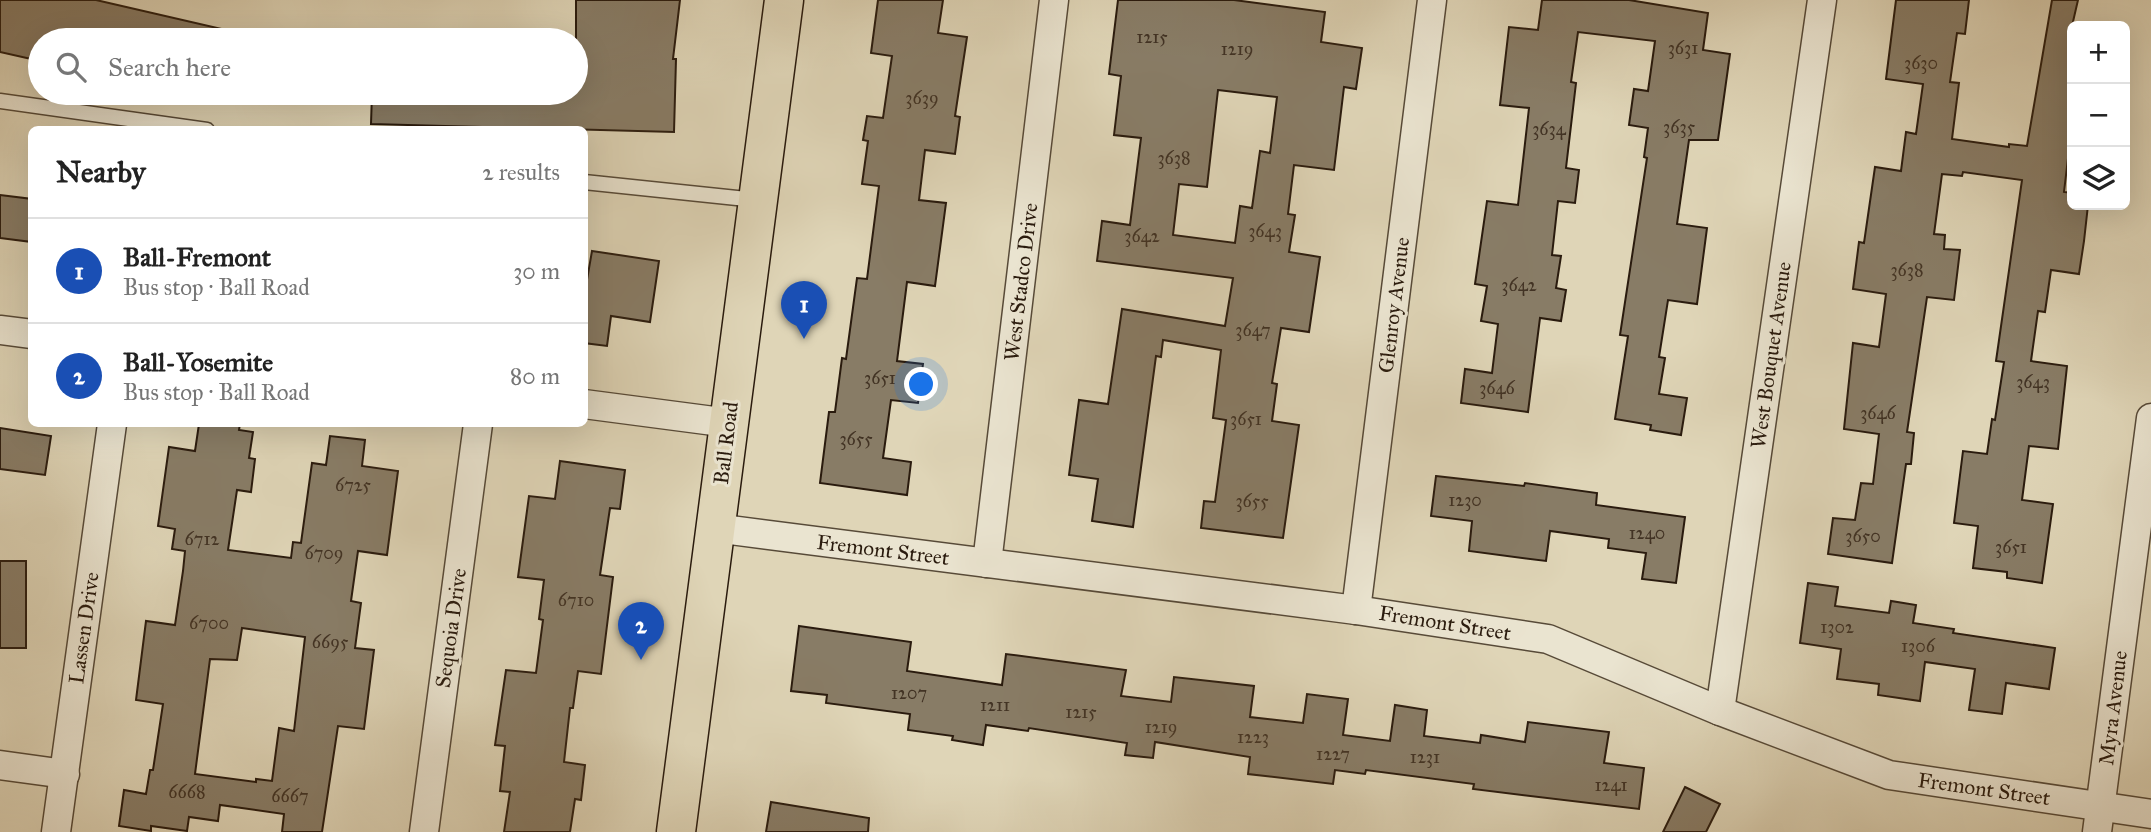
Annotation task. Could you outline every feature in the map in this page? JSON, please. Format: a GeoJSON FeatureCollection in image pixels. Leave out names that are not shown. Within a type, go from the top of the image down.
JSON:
{"type":"FeatureCollection","features":[{"type":"Feature","properties":{"kind":"main road","name":"Ball Road"},"geometry":{"type":"LineString","coordinates":[[676,832],[784,0]]}},
{"type":"Feature","properties":{"kind":"street","name":"West Stadco Drive"},"geometry":{"type":"LineString","coordinates":[[987,563],[1054,0]]}},
{"type":"Feature","properties":{"kind":"street","name":"Glenroy Avenue"},"geometry":{"type":"LineString","coordinates":[[1356,610],[1432,0]]}},
{"type":"Feature","properties":{"kind":"street","name":"West Bouquet Avenue"},"geometry":{"type":"LineString","coordinates":[[1720,711],[1822,0]]}},
{"type":"Feature","properties":{"kind":"street"},"geometry":{"type":"LineString","coordinates":[[0,330],[28,334]]}},
{"type":"Feature","properties":{"kind":"street"},"geometry":{"type":"LineString","coordinates":[[588,405],[729,423]]}},
{"type":"Feature","properties":{"kind":"street","name":"Myra Avenue"},"geometry":{"type":"LineString","coordinates":[[2099,819],[2151,424]]}},
{"type":"Feature","properties":{"kind":"street","name":"Lassen Drive"},"geometry":{"type":"LineString","coordinates":[[57,832],[112,427]]}},
{"type":"Feature","properties":{"kind":"street","name":"Sequoia Drive"},"geometry":{"type":"LineString","coordinates":[[424,832],[478,427]]}},
{"type":"Feature","properties":{"kind":"street","name":"Fremont Street"},"geometry":{"type":"LineString","coordinates":[[715,528],[1356,610],[1548,639],[1720,711],[1889,775],[2099,819],[2151,814]]}},
{"type":"Feature","properties":{"kind":"street"},"geometry":{"type":"LineString","coordinates":[[0,765],[65,774]]}},
{"type":"Feature","properties":{"kind":"lane"},"geometry":{"type":"LineString","coordinates":[[0,101],[28,105]]}},
{"type":"Feature","properties":{"kind":"lane"},"geometry":{"type":"LineString","coordinates":[[29,105],[179,126]]}},
{"type":"Feature","properties":{"kind":"lane"},"geometry":{"type":"LineString","coordinates":[[588,182],[758,201]]}},
{"type":"Feature","properties":{"kind":"building"},"geometry":{"type":"Polygon","coordinates":[[[0,0],[96,0],[217,28],[28,28],[28,58],[0,52],[0,0]]]}},
{"type":"Feature","properties":{"kind":"building"},"geometry":{"type":"Polygon","coordinates":[[[576,0],[680,0],[673,59],[676,59],[674,132],[588,130],[588,126],[371,124],[372,105],[588,105],[588,28],[576,28],[576,0]]]}},
{"type":"Feature","properties":{"kind":"building"},"geometry":{"type":"Polygon","coordinates":[[[878,0],[943,0],[938,33],[967,37],[955,116],[960,117],[955,154],[925,150],[919,200],[946,203],[935,286],[907,282],[897,361],[923,364],[918,403],[891,400],[883,458],[911,462],[907,495],[820,483],[829,412],[835,412],[842,358],[846,359],[857,278],[867,279],[879,186],[862,184],[868,141],[863,140],[867,116],[883,118],[892,56],[871,53],[878,0]]]}},
{"type":"Feature","properties":{"kind":"building"},"geometry":{"type":"Polygon","coordinates":[[[1118,0],[1234,0],[1325,12],[1321,42],[1362,48],[1356,89],[1344,87],[1334,170],[1294,165],[1288,214],[1295,215],[1289,252],[1320,257],[1309,332],[1281,328],[1272,383],[1277,384],[1272,421],[1299,425],[1283,538],[1201,528],[1204,501],[1215,502],[1226,420],[1213,418],[1221,350],[1163,340],[1161,357],[1156,356],[1133,527],[1092,521],[1098,479],[1069,475],[1079,400],[1108,404],[1122,309],[1225,326],[1233,278],[1097,261],[1102,221],[1130,225],[1141,138],[1114,135],[1121,76],[1109,74],[1118,0]],[[1218,90],[1207,187],[1179,184],[1173,235],[1235,243],[1240,206],[1252,208],[1260,151],[1270,153],[1277,97],[1218,90]]]}},
{"type":"Feature","properties":{"kind":"building"},"geometry":{"type":"Polygon","coordinates":[[[1542,0],[1629,0],[1708,13],[1703,50],[1730,54],[1718,140],[1689,140],[1677,224],[1707,228],[1697,304],[1668,300],[1659,357],[1665,358],[1659,394],[1687,398],[1681,435],[1650,430],[1651,425],[1615,419],[1628,336],[1620,335],[1647,158],[1644,157],[1648,128],[1629,125],[1634,89],[1648,91],[1655,41],[1578,32],[1571,82],[1576,83],[1566,168],[1579,170],[1575,203],[1558,201],[1552,255],[1561,256],[1556,288],[1566,290],[1561,321],[1540,318],[1528,412],[1461,403],[1465,369],[1492,373],[1498,324],[1481,321],[1487,286],[1475,284],[1487,201],[1518,205],[1529,108],[1500,105],[1509,27],[1538,30],[1542,0]]]}},
{"type":"Feature","properties":{"kind":"building"},"geometry":{"type":"Polygon","coordinates":[[[1896,0],[1969,0],[1965,34],[1957,33],[1950,82],[1959,83],[1952,139],[2009,147],[2009,144],[2027,146],[2052,0],[2078,0],[2073,21],[2067,21],[2067,167],[2064,192],[2067,192],[2067,210],[2087,210],[2084,241],[2079,274],[2051,270],[2045,312],[2038,311],[2031,361],[2067,366],[2058,449],[2029,446],[2022,500],[2053,504],[2042,583],[2007,578],[2007,572],[1973,568],[1978,526],[1954,523],[1963,451],[1987,454],[1992,419],[1995,420],[2004,362],[1996,361],[2022,180],[1963,172],[1962,176],[1942,174],[1934,234],[1945,235],[1944,249],[1960,250],[1954,300],[1927,297],[1907,432],[1914,433],[1911,464],[1906,464],[1892,563],[1828,554],[1833,518],[1855,520],[1861,483],[1873,484],[1879,434],[1844,429],[1853,343],[1879,347],[1886,294],[1853,289],[1859,242],[1864,243],[1875,167],[1901,171],[1906,132],[1916,134],[1923,84],[1886,79],[1896,0]]]}},
{"type":"Feature","properties":{"kind":"building"},"geometry":{"type":"Polygon","coordinates":[[[0,195],[28,198],[28,242],[0,238],[0,195]]]}},
{"type":"Feature","properties":{"kind":"building"},"geometry":{"type":"Polygon","coordinates":[[[592,251],[659,261],[650,322],[611,316],[607,346],[588,344],[588,274],[592,251]]]}},
{"type":"Feature","properties":{"kind":"building"},"geometry":{"type":"Polygon","coordinates":[[[199,427],[240,427],[239,430],[253,432],[249,458],[255,459],[251,492],[237,490],[228,550],[291,558],[293,542],[301,543],[312,463],[326,465],[330,436],[365,440],[362,466],[398,471],[387,555],[358,551],[351,601],[361,603],[355,648],[374,650],[364,729],[338,726],[322,832],[282,832],[284,814],[220,805],[218,821],[189,817],[187,831],[151,826],[151,831],[119,826],[124,790],[146,794],[150,770],[153,770],[163,704],[136,700],[146,621],[175,625],[183,571],[185,551],[172,549],[175,529],[158,526],[169,447],[195,451],[199,427]],[[242,628],[237,660],[210,659],[195,774],[256,782],[256,779],[272,781],[279,728],[294,731],[305,637],[242,628]]]}},
{"type":"Feature","properties":{"kind":"building"},"geometry":{"type":"Polygon","coordinates":[[[0,428],[51,436],[45,475],[0,469],[0,428]]]}},
{"type":"Feature","properties":{"kind":"building"},"geometry":{"type":"Polygon","coordinates":[[[560,461],[625,470],[620,509],[610,508],[600,575],[613,577],[601,674],[578,671],[573,708],[570,708],[564,762],[585,765],[581,800],[575,799],[570,832],[504,832],[510,792],[500,791],[505,746],[495,745],[506,670],[536,673],[543,620],[539,619],[544,580],[518,577],[529,496],[555,499],[560,461]]]}},
{"type":"Feature","properties":{"kind":"building"},"geometry":{"type":"Polygon","coordinates":[[[1436,476],[1524,486],[1525,483],[1597,493],[1596,505],[1685,517],[1676,583],[1642,579],[1646,553],[1608,548],[1609,539],[1550,531],[1546,561],[1469,551],[1472,521],[1431,516],[1436,476]]]}},
{"type":"Feature","properties":{"kind":"building"},"geometry":{"type":"Polygon","coordinates":[[[0,561],[26,561],[26,648],[0,648],[0,561]]]}},
{"type":"Feature","properties":{"kind":"building"},"geometry":{"type":"Polygon","coordinates":[[[1808,583],[1838,587],[1835,606],[1889,613],[1891,601],[1916,605],[1913,623],[1954,629],[1953,633],[2055,648],[2049,689],[2006,683],[2002,714],[1969,710],[1975,669],[1925,662],[1920,701],[1878,695],[1879,684],[1837,679],[1841,649],[1800,643],[1808,583]]]}},
{"type":"Feature","properties":{"kind":"building"},"geometry":{"type":"Polygon","coordinates":[[[799,626],[911,642],[907,671],[1002,685],[1006,654],[1126,670],[1121,696],[1171,702],[1174,677],[1254,686],[1250,717],[1303,723],[1307,694],[1348,699],[1343,735],[1390,741],[1395,705],[1427,710],[1424,736],[1480,743],[1481,735],[1525,742],[1528,722],[1609,732],[1604,763],[1644,768],[1639,809],[1473,789],[1474,784],[1366,770],[1365,774],[1335,770],[1333,784],[1248,774],[1250,757],[1155,742],[1153,758],[1125,755],[1127,743],[1029,728],[1028,731],[986,725],[983,745],[952,740],[953,736],[908,730],[910,714],[826,703],[827,695],[791,691],[799,626]]]}},
{"type":"Feature","properties":{"kind":"building"},"geometry":{"type":"Polygon","coordinates":[[[1685,787],[1720,804],[1706,832],[1663,832],[1685,787]]]}},
{"type":"Feature","properties":{"kind":"building"},"geometry":{"type":"Polygon","coordinates":[[[771,802],[869,818],[868,832],[766,832],[771,802]]]}},
{"type":"Feature","properties":{"kind":"place","name":"Ball-Fremont"},"geometry":{"type":"Point","coordinates":[804,339]}},
{"type":"Feature","properties":{"kind":"place","name":"Ball-Yosemite"},"geometry":{"type":"Point","coordinates":[641,660]}}]}
